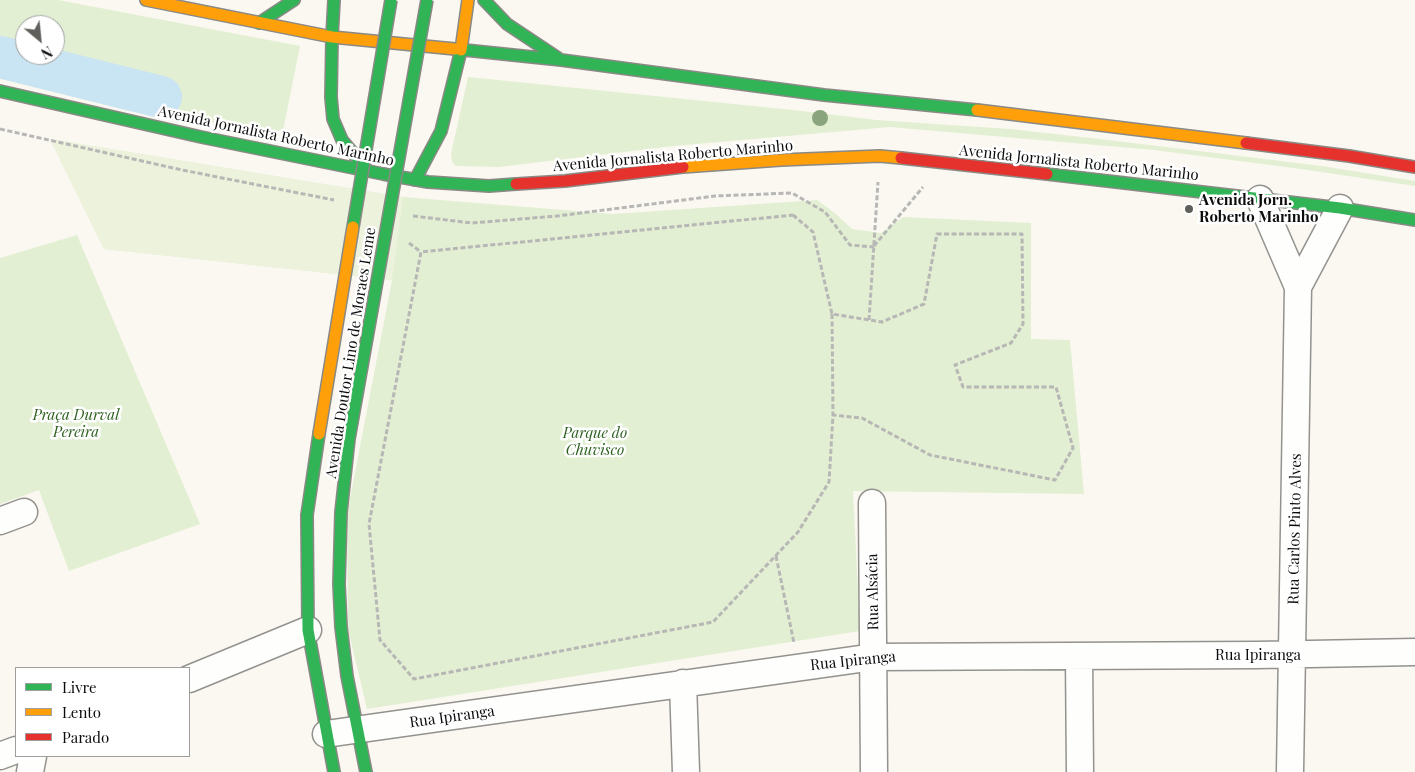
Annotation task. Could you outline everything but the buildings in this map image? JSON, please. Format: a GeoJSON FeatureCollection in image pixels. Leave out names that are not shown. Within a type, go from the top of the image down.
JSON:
{"type":"FeatureCollection","features":[{"type":"Feature","properties":{"kind":"main road"},"geometry":{"type":"LineString","coordinates":[[146,0],[332,37],[561,60],[824,95],[986,111],[1349,156],[1415,167]]}},
{"type":"Feature","properties":{"kind":"main road"},"geometry":{"type":"LineString","coordinates":[[259,22],[294,0]]}},
{"type":"Feature","properties":{"kind":"main road"},"geometry":{"type":"LineString","coordinates":[[334,0],[331,97],[333,119],[342,140],[368,171]]}},
{"type":"Feature","properties":{"kind":"main road","name":"Avenida Doutor Lino de Moraes Leme"},"geometry":{"type":"LineString","coordinates":[[334,772],[308,630],[307,515],[318,434],[391,0]]}},
{"type":"Feature","properties":{"kind":"main road","name":"Avenida Doutor Lino de Moraes Leme"},"geometry":{"type":"LineString","coordinates":[[366,772],[347,676],[341,627],[339,584],[341,512],[349,439],[427,0]]}},
{"type":"Feature","properties":{"kind":"main road"},"geometry":{"type":"LineString","coordinates":[[415,180],[441,131],[461,50],[468,0]]}},
{"type":"Feature","properties":{"kind":"main road"},"geometry":{"type":"LineString","coordinates":[[484,0],[507,24],[561,60]]}},
{"type":"Feature","properties":{"kind":"main road","name":"Avenida Jornalista Roberto Marinho"},"geometry":{"type":"LineString","coordinates":[[0,91],[201,137],[415,180],[489,186],[565,181],[687,167],[781,160],[880,156],[1340,208],[1415,220]]}},
{"type":"Feature","properties":{"kind":"street","name":"Rua Carlos Pinto Alves"},"geometry":{"type":"LineString","coordinates":[[1260,199],[1298,287],[1290,772]]}},
{"type":"Feature","properties":{"kind":"street","name":"Rua Carlos Pinto Alves"},"geometry":{"type":"LineString","coordinates":[[1298,287],[1340,208]]}},
{"type":"Feature","properties":{"kind":"street","name":"Rua Alsácia"},"geometry":{"type":"LineString","coordinates":[[872,503],[874,772]]}},
{"type":"Feature","properties":{"kind":"street"},"geometry":{"type":"LineString","coordinates":[[190,679],[308,630]]}},
{"type":"Feature","properties":{"kind":"street","name":"Rua Ipiranga"},"geometry":{"type":"LineString","coordinates":[[326,734],[874,656],[1079,656],[1415,652]]}},
{"type":"Feature","properties":{"kind":"street"},"geometry":{"type":"LineString","coordinates":[[1079,656],[1080,772]]}},
{"type":"Feature","properties":{"kind":"street"},"geometry":{"type":"LineString","coordinates":[[683,683],[686,772]]}},
{"type":"Feature","properties":{"kind":"street"},"geometry":{"type":"LineString","coordinates":[[0,756],[15,750]]}},
{"type":"Feature","properties":{"kind":"street"},"geometry":{"type":"LineString","coordinates":[[30,772],[33,757]]}},
{"type":"Feature","properties":{"kind":"path"},"geometry":{"type":"LineString","coordinates":[[870,320],[880,156]]}},
{"type":"Feature","properties":{"kind":"path"},"geometry":{"type":"LineString","coordinates":[[874,247],[942,163]]}},
{"type":"Feature","properties":{"kind":"path"},"geometry":{"type":"LineString","coordinates":[[715,196],[792,193],[825,212],[850,245],[874,247]]}},
{"type":"Feature","properties":{"kind":"path"},"geometry":{"type":"LineString","coordinates":[[793,215],[814,232],[832,314],[833,415],[829,482],[798,532],[713,622],[414,679],[380,640],[369,524],[421,252],[793,215]]}},
{"type":"Feature","properties":{"kind":"path"},"geometry":{"type":"LineString","coordinates":[[832,314],[882,322],[924,304],[937,234],[1022,234],[1023,324],[1011,343],[955,365],[963,387],[1056,386],[1073,448],[1055,480],[930,455],[862,418],[833,415]]}},
{"type":"Feature","properties":{"kind":"path"},"geometry":{"type":"LineString","coordinates":[[776,555],[799,667]]}},
{"type":"Feature","properties":{"kind":"green space"},"geometry":{"type":"Polygon","coordinates":[[[0,0],[58,0],[300,46],[283,131],[157,116],[163,83],[65,61],[65,15],[15,15],[15,48],[0,44],[0,0]]]}},
{"type":"Feature","properties":{"kind":"green space"},"geometry":{"type":"Polygon","coordinates":[[[468,77],[876,120],[1010,129],[1100,139],[1322,166],[1415,181],[1415,186],[1154,150],[890,127],[674,146],[499,167],[456,166],[452,162],[451,154],[468,77]]]}},
{"type":"Feature","properties":{"kind":"green space","name":"Parque do Chuvisco"},"geometry":{"type":"Polygon","coordinates":[[[50,139],[403,197],[613,214],[817,200],[852,229],[881,233],[903,217],[1031,223],[1031,339],[1070,340],[1084,494],[853,491],[860,631],[367,709],[348,629],[347,514],[392,280],[104,249],[50,139]]]}},
{"type":"Feature","properties":{"kind":"green space"},"geometry":{"type":"Polygon","coordinates":[[[50,139],[403,197],[392,280],[104,249],[50,139]]]}},
{"type":"Feature","properties":{"kind":"green space","name":"Praça Durval Pereira"},"geometry":{"type":"Polygon","coordinates":[[[77,235],[200,524],[69,571],[39,490],[0,504],[0,258],[77,235]]]}},
{"type":"Feature","properties":{"kind":"waterway"},"geometry":{"type":"LineString","coordinates":[[0,57],[161,97]]}},
{"type":"Feature","properties":{"kind":"traffic: fast"},"geometry":{"type":"LineString","coordinates":[[259,23],[294,0]]}},
{"type":"Feature","properties":{"kind":"traffic: fast"},"geometry":{"type":"LineString","coordinates":[[332,37],[334,0]]}},
{"type":"Feature","properties":{"kind":"traffic: fast"},"geometry":{"type":"LineString","coordinates":[[353,227],[391,0]]}},
{"type":"Feature","properties":{"kind":"traffic: fast"},"geometry":{"type":"LineString","coordinates":[[349,439],[427,0]]}},
{"type":"Feature","properties":{"kind":"traffic: fast"},"geometry":{"type":"LineString","coordinates":[[484,0],[507,24],[558,58]]}},
{"type":"Feature","properties":{"kind":"traffic: fast"},"geometry":{"type":"LineString","coordinates":[[332,37],[331,97],[333,119],[342,140],[368,171]]}},
{"type":"Feature","properties":{"kind":"traffic: fast"},"geometry":{"type":"LineString","coordinates":[[455,49],[561,60],[824,95],[977,110]]}},
{"type":"Feature","properties":{"kind":"traffic: fast"},"geometry":{"type":"LineString","coordinates":[[415,180],[441,131],[461,50]]}},
{"type":"Feature","properties":{"kind":"traffic: fast"},"geometry":{"type":"LineString","coordinates":[[0,91],[201,137],[383,174],[428,182],[489,186],[516,184]]}},
{"type":"Feature","properties":{"kind":"traffic: fast"},"geometry":{"type":"LineString","coordinates":[[1047,174],[1340,208],[1415,220]]}},
{"type":"Feature","properties":{"kind":"traffic: fast"},"geometry":{"type":"LineString","coordinates":[[319,434],[307,515],[308,630],[334,772]]}},
{"type":"Feature","properties":{"kind":"traffic: fast"},"geometry":{"type":"LineString","coordinates":[[349,439],[341,512],[339,584],[341,627],[347,676],[366,772]]}},
{"type":"Feature","properties":{"kind":"traffic: slow"},"geometry":{"type":"LineString","coordinates":[[146,0],[332,37],[455,49]]}},
{"type":"Feature","properties":{"kind":"traffic: slow"},"geometry":{"type":"LineString","coordinates":[[461,50],[468,0]]}},
{"type":"Feature","properties":{"kind":"traffic: slow"},"geometry":{"type":"LineString","coordinates":[[977,110],[1246,143]]}},
{"type":"Feature","properties":{"kind":"traffic: slow"},"geometry":{"type":"LineString","coordinates":[[683,167],[781,160],[880,156],[901,158]]}},
{"type":"Feature","properties":{"kind":"traffic: slow"},"geometry":{"type":"LineString","coordinates":[[319,434],[353,227]]}},
{"type":"Feature","properties":{"kind":"traffic: jam"},"geometry":{"type":"LineString","coordinates":[[1246,143],[1349,156],[1415,167]]}},
{"type":"Feature","properties":{"kind":"traffic: jam"},"geometry":{"type":"LineString","coordinates":[[901,158],[1047,174]]}},
{"type":"Feature","properties":{"kind":"traffic: jam"},"geometry":{"type":"LineString","coordinates":[[516,184],[565,181],[683,167]]}},
{"type":"Feature","properties":{"kind":"place","name":"Avenida Jorn. Roberto Marinho"},"geometry":{"type":"Point","coordinates":[1189,209]}}]}
